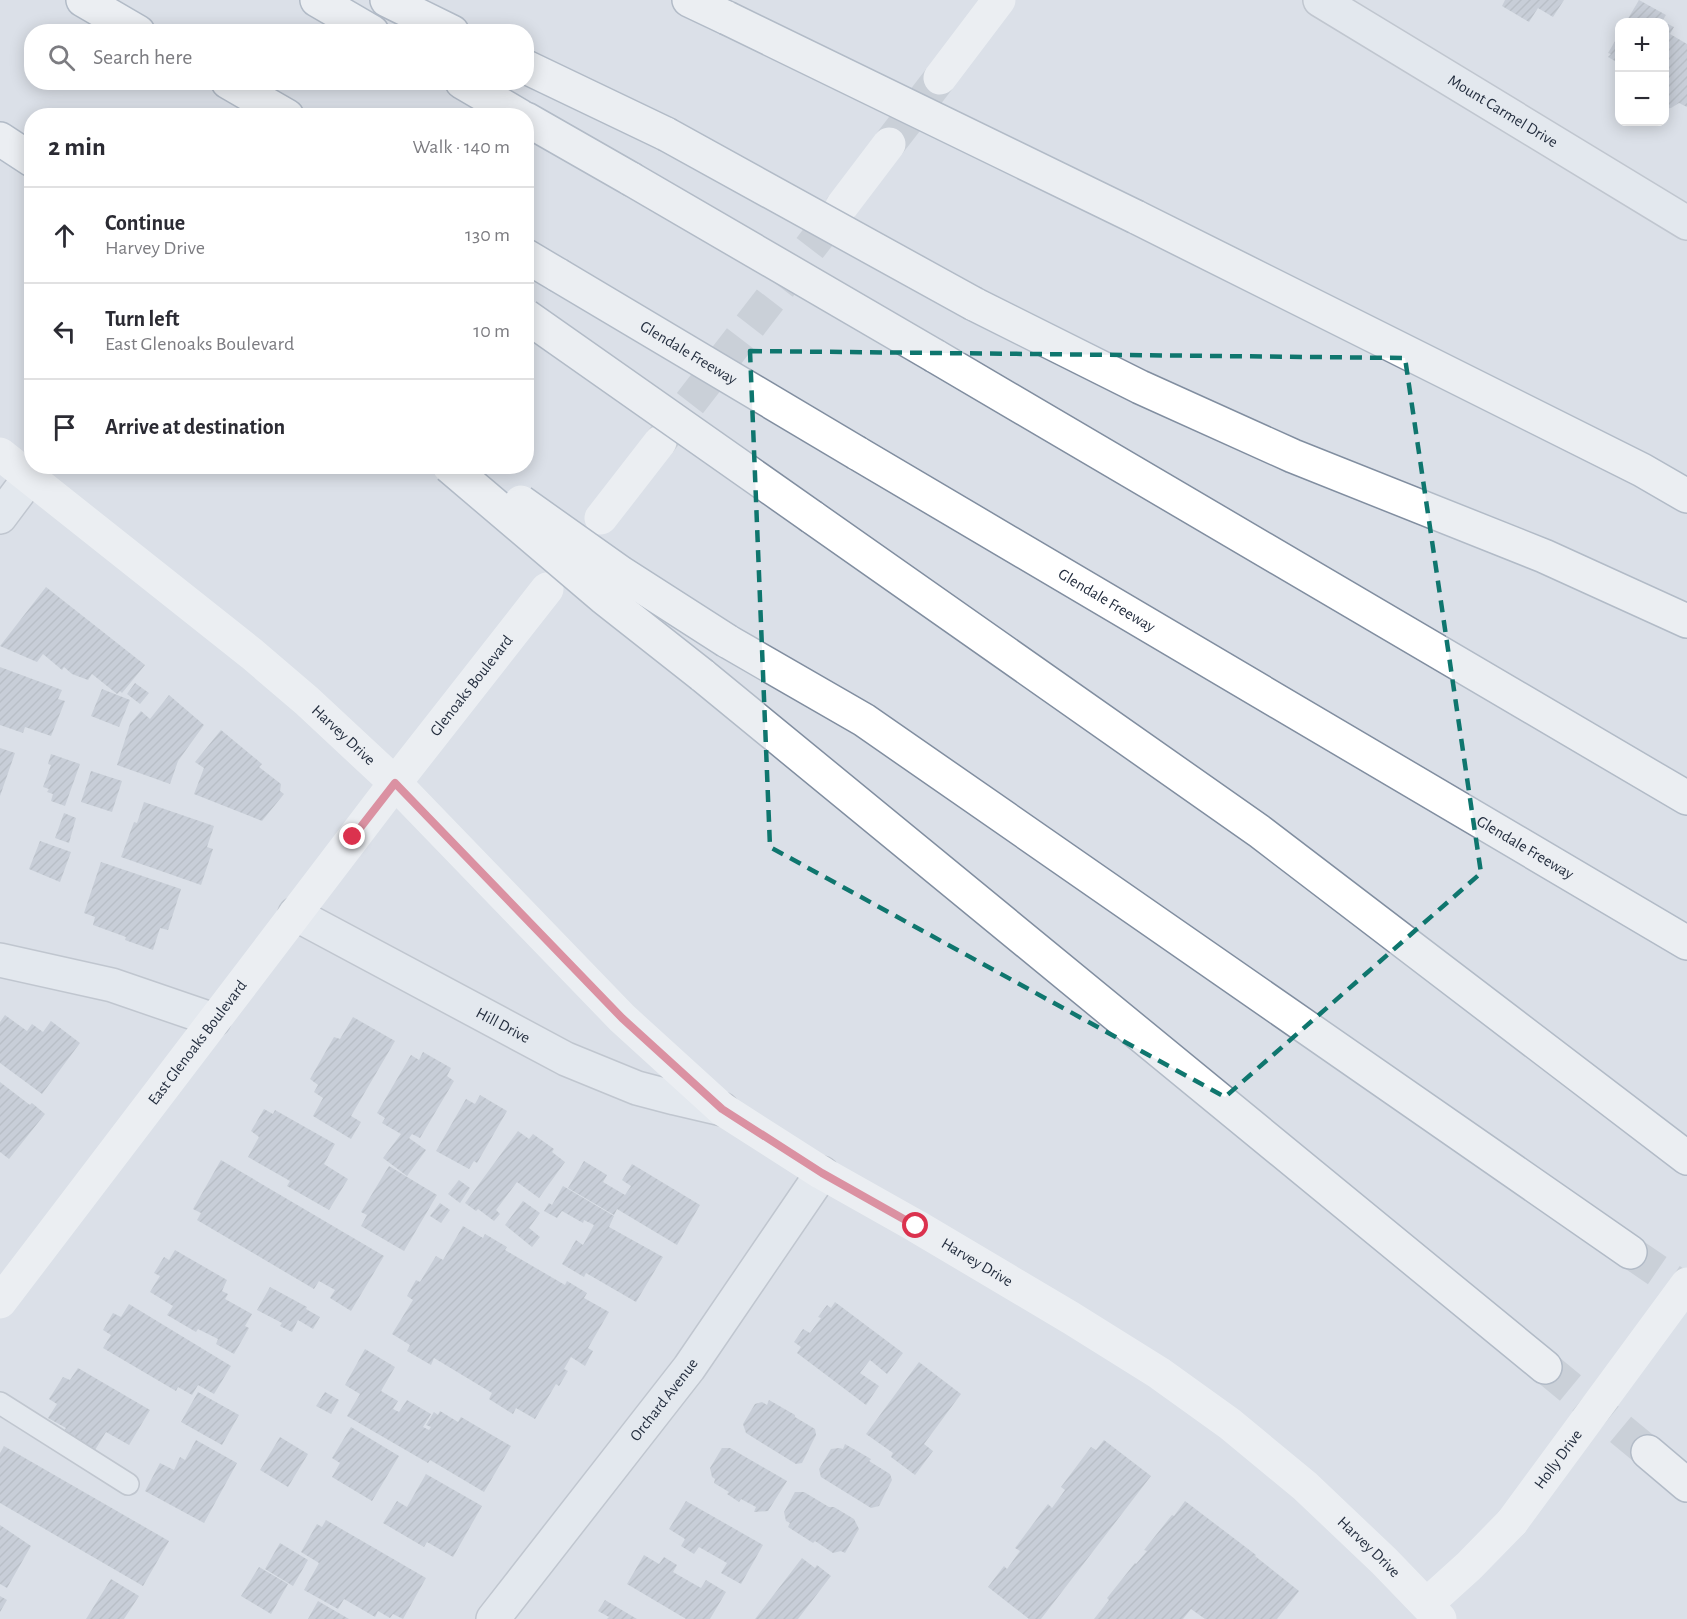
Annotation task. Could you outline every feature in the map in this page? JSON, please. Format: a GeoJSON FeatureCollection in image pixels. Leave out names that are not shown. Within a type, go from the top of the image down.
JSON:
{"type":"FeatureCollection","features":[{"type":"Feature","properties":{"kind":"main road"},"geometry":{"type":"LineString","coordinates":[[83,0],[124,24]]}},
{"type":"Feature","properties":{"kind":"main road"},"geometry":{"type":"LineString","coordinates":[[317,0],[358,24]]}},
{"type":"Feature","properties":{"kind":"main road"},"geometry":{"type":"LineString","coordinates":[[387,0],[436,24]]}},
{"type":"Feature","properties":{"kind":"main road"},"geometry":{"type":"LineString","coordinates":[[689,0],[1136,217],[1642,470],[1687,496]]}},
{"type":"Feature","properties":{"kind":"main road"},"geometry":{"type":"LineString","coordinates":[[940,78],[999,0]]}},
{"type":"Feature","properties":{"kind":"main road"},"geometry":{"type":"LineString","coordinates":[[534,71],[666,134],[974,304],[1140,387],[1293,456],[1544,556],[1687,621]]}},
{"type":"Feature","properties":{"kind":"main road"},"geometry":{"type":"LineString","coordinates":[[242,90],[272,108]]}},
{"type":"Feature","properties":{"kind":"main road"},"geometry":{"type":"LineString","coordinates":[[476,90],[506,108]]}},
{"type":"Feature","properties":{"kind":"main road"},"geometry":{"type":"LineString","coordinates":[[534,124],[935,356],[1687,798]]}},
{"type":"Feature","properties":{"kind":"main road"},"geometry":{"type":"LineString","coordinates":[[0,139],[24,155]]}},
{"type":"Feature","properties":{"kind":"main road"},"geometry":{"type":"LineString","coordinates":[[842,206],[889,144]]}},
{"type":"Feature","properties":{"kind":"main road","name":"Glendale Freeway"},"geometry":{"type":"LineString","coordinates":[[534,261],[1687,943]]}},
{"type":"Feature","properties":{"kind":"main road"},"geometry":{"type":"LineString","coordinates":[[534,322],[1259,831],[1687,1158]]}},
{"type":"Feature","properties":{"kind":"main road"},"geometry":{"type":"LineString","coordinates":[[601,518],[660,442]]}},
{"type":"Feature","properties":{"kind":"main road","name":"Harvey Drive"},"geometry":{"type":"LineString","coordinates":[[0,454],[24,472]]}},
{"type":"Feature","properties":{"kind":"main road"},"geometry":{"type":"LineString","coordinates":[[1642,470],[1687,486]]}},
{"type":"Feature","properties":{"kind":"main road","name":"Harvey Drive"},"geometry":{"type":"LineString","coordinates":[[26,474],[252,654],[307,701],[395,783],[622,1018],[722,1109],[822,1173],[1071,1318],[1159,1373],[1194,1398],[1230,1424],[1305,1486],[1426,1614]]}},
{"type":"Feature","properties":{"kind":"main road"},"geometry":{"type":"LineString","coordinates":[[458,474],[603,597],[702,675],[1545,1367]]}},
{"type":"Feature","properties":{"kind":"main road"},"geometry":{"type":"LineString","coordinates":[[481,474],[621,573],[727,642],[864,720],[1630,1252]]}},
{"type":"Feature","properties":{"kind":"main road","name":"Glenoaks Boulevard"},"geometry":{"type":"LineString","coordinates":[[395,783],[547,589]]}},
{"type":"Feature","properties":{"kind":"main road","name":"East Glenoaks Boulevard"},"geometry":{"type":"LineString","coordinates":[[0,1302],[395,783]]}},
{"type":"Feature","properties":{"kind":"main road","name":"Holly Drive"},"geometry":{"type":"LineString","coordinates":[[1426,1614],[1512,1522],[1687,1284]]}},
{"type":"Feature","properties":{"kind":"main road"},"geometry":{"type":"LineString","coordinates":[[1648,1452],[1687,1485]]}},
{"type":"Feature","properties":{"kind":"street","name":"Mount Carmel Drive"},"geometry":{"type":"LineString","coordinates":[[1320,0],[1687,223]]}},
{"type":"Feature","properties":{"kind":"street"},"geometry":{"type":"LineString","coordinates":[[0,517],[30,477]]}},
{"type":"Feature","properties":{"kind":"street","name":"Hill Drive"},"geometry":{"type":"LineString","coordinates":[[295,914],[566,1059],[637,1088],[722,1109]]}},
{"type":"Feature","properties":{"kind":"street"},"geometry":{"type":"LineString","coordinates":[[0,960],[112,985],[214,1020]]}},
{"type":"Feature","properties":{"kind":"street","name":"Orchard Avenue"},"geometry":{"type":"LineString","coordinates":[[493,1619],[689,1368],[822,1173]]}},
{"type":"Feature","properties":{"kind":"lane"},"geometry":{"type":"LineString","coordinates":[[0,1403],[128,1484]]}},
{"type":"Feature","properties":{"kind":"highlighted area"},"geometry":{"type":"Polygon","coordinates":[[[750,351],[1405,358],[1481,873],[1225,1097],[770,847],[750,351]]]}},
{"type":"Feature","properties":{"kind":"building"},"geometry":{"type":"Polygon","coordinates":[[[1505,0],[1564,0],[1553,17],[1538,8],[1529,22],[1502,6],[1505,0]]]}},
{"type":"Feature","properties":{"kind":"building"},"geometry":{"type":"Polygon","coordinates":[[[1639,0],[1666,15],[1664,18],[1628,18],[1639,0]]]}},
{"type":"Feature","properties":{"kind":"building"},"geometry":{"type":"Polygon","coordinates":[[[1669,24],[1674,27],[1670,34],[1687,44],[1687,107],[1679,103],[1669,108],[1669,24]]]}},
{"type":"Feature","properties":{"kind":"building"},"geometry":{"type":"Polygon","coordinates":[[[1615,41],[1615,61],[1608,57],[1611,54],[1608,53],[1615,41]]]}},
{"type":"Feature","properties":{"kind":"building"},"geometry":{"type":"Polygon","coordinates":[[[46,587],[145,665],[122,693],[120,691],[117,694],[92,674],[88,680],[72,674],[64,667],[62,670],[43,654],[37,662],[0,646],[46,587]]]}},
{"type":"Feature","properties":{"kind":"building"},"geometry":{"type":"Polygon","coordinates":[[[0,667],[62,690],[58,699],[65,701],[51,736],[25,727],[23,733],[0,725],[0,667]]]}},
{"type":"Feature","properties":{"kind":"building"},"geometry":{"type":"Polygon","coordinates":[[[135,683],[149,693],[140,704],[127,694],[135,683]]]}},
{"type":"Feature","properties":{"kind":"building"},"geometry":{"type":"Polygon","coordinates":[[[102,689],[130,700],[119,727],[91,716],[102,689]]]}},
{"type":"Feature","properties":{"kind":"building"},"geometry":{"type":"Polygon","coordinates":[[[169,695],[204,725],[178,761],[170,784],[117,765],[130,724],[141,711],[150,719],[169,695]]]}},
{"type":"Feature","properties":{"kind":"building"},"geometry":{"type":"Polygon","coordinates":[[[221,730],[262,764],[259,767],[281,784],[280,791],[284,794],[262,821],[194,794],[204,768],[195,762],[221,730]]]}},
{"type":"Feature","properties":{"kind":"building"},"geometry":{"type":"Polygon","coordinates":[[[0,748],[15,753],[0,796],[0,748]]]}},
{"type":"Feature","properties":{"kind":"building"},"geometry":{"type":"Polygon","coordinates":[[[51,754],[80,764],[65,806],[51,801],[53,794],[47,792],[49,789],[43,787],[51,765],[48,764],[51,754]]]}},
{"type":"Feature","properties":{"kind":"building"},"geometry":{"type":"Polygon","coordinates":[[[91,771],[122,781],[112,812],[81,802],[91,771]]]}},
{"type":"Feature","properties":{"kind":"building"},"geometry":{"type":"Polygon","coordinates":[[[144,802],[214,826],[207,847],[213,849],[201,885],[121,857],[144,802]]]}},
{"type":"Feature","properties":{"kind":"building"},"geometry":{"type":"Polygon","coordinates":[[[64,813],[76,818],[69,843],[55,838],[64,813]]]}},
{"type":"Feature","properties":{"kind":"building"},"geometry":{"type":"Polygon","coordinates":[[[40,841],[71,852],[60,882],[29,869],[40,841]]]}},
{"type":"Feature","properties":{"kind":"building"},"geometry":{"type":"Polygon","coordinates":[[[101,862],[181,889],[168,930],[160,928],[153,950],[93,925],[95,917],[84,913],[101,862]]]}},
{"type":"Feature","properties":{"kind":"building"},"geometry":{"type":"Polygon","coordinates":[[[5,1015],[27,1031],[32,1024],[43,1032],[51,1021],[80,1043],[42,1094],[0,1063],[0,1022],[5,1015]]]}},
{"type":"Feature","properties":{"kind":"building"},"geometry":{"type":"Polygon","coordinates":[[[353,1017],[395,1041],[351,1116],[361,1122],[351,1139],[313,1116],[323,1098],[314,1092],[318,1085],[310,1079],[334,1037],[340,1039],[353,1017]]]}},
{"type":"Feature","properties":{"kind":"building"},"geometry":{"type":"Polygon","coordinates":[[[423,1052],[451,1068],[447,1076],[454,1081],[420,1138],[412,1134],[409,1138],[426,1150],[407,1176],[383,1158],[401,1134],[382,1123],[385,1118],[377,1113],[411,1055],[419,1060],[423,1052]]]}},
{"type":"Feature","properties":{"kind":"building"},"geometry":{"type":"Polygon","coordinates":[[[0,1082],[45,1114],[9,1159],[0,1152],[0,1082]]]}},
{"type":"Feature","properties":{"kind":"building"},"geometry":{"type":"Polygon","coordinates":[[[480,1095],[507,1111],[477,1163],[474,1161],[469,1169],[436,1151],[466,1099],[475,1104],[480,1095]]]}},
{"type":"Feature","properties":{"kind":"building"},"geometry":{"type":"Polygon","coordinates":[[[264,1109],[273,1114],[275,1110],[335,1144],[324,1164],[348,1179],[329,1210],[287,1186],[290,1181],[248,1157],[259,1137],[251,1131],[264,1109]]]}},
{"type":"Feature","properties":{"kind":"building"},"geometry":{"type":"Polygon","coordinates":[[[518,1131],[529,1139],[533,1134],[554,1149],[552,1152],[565,1162],[539,1198],[517,1182],[496,1210],[500,1214],[494,1221],[465,1203],[518,1131]]]}},
{"type":"Feature","properties":{"kind":"building"},"geometry":{"type":"Polygon","coordinates":[[[221,1160],[384,1256],[351,1311],[330,1298],[335,1290],[319,1281],[314,1289],[197,1220],[201,1213],[193,1209],[221,1160]]]}},
{"type":"Feature","properties":{"kind":"building"},"geometry":{"type":"Polygon","coordinates":[[[584,1161],[607,1175],[603,1182],[625,1195],[631,1186],[622,1180],[632,1164],[700,1205],[677,1245],[617,1209],[614,1215],[568,1188],[584,1161]]]}},
{"type":"Feature","properties":{"kind":"building"},"geometry":{"type":"Polygon","coordinates":[[[389,1166],[437,1195],[404,1251],[361,1226],[367,1215],[361,1212],[389,1166]]]}},
{"type":"Feature","properties":{"kind":"building"},"geometry":{"type":"Polygon","coordinates":[[[459,1180],[470,1188],[460,1203],[448,1194],[459,1180]]]}},
{"type":"Feature","properties":{"kind":"building"},"geometry":{"type":"Polygon","coordinates":[[[563,1186],[614,1216],[609,1227],[663,1257],[636,1302],[586,1273],[584,1277],[562,1264],[576,1240],[583,1245],[594,1225],[584,1220],[583,1223],[562,1211],[557,1218],[544,1211],[549,1203],[552,1205],[563,1186]]]}},
{"type":"Feature","properties":{"kind":"building"},"geometry":{"type":"Polygon","coordinates":[[[523,1201],[540,1213],[529,1228],[540,1237],[532,1247],[505,1225],[523,1201]]]}},
{"type":"Feature","properties":{"kind":"building"},"geometry":{"type":"Polygon","coordinates":[[[440,1203],[450,1210],[441,1223],[430,1216],[440,1203]]]}},
{"type":"Feature","properties":{"kind":"building"},"geometry":{"type":"Polygon","coordinates":[[[463,1226],[483,1238],[485,1234],[507,1247],[505,1250],[565,1285],[567,1281],[587,1293],[584,1298],[609,1312],[588,1348],[593,1351],[585,1366],[571,1357],[564,1369],[568,1371],[559,1386],[556,1384],[535,1419],[516,1408],[513,1414],[489,1399],[492,1393],[434,1358],[431,1365],[407,1351],[410,1345],[392,1334],[413,1300],[407,1296],[416,1280],[420,1282],[436,1256],[443,1260],[463,1226]]]}},
{"type":"Feature","properties":{"kind":"building"},"geometry":{"type":"Polygon","coordinates":[[[175,1250],[227,1280],[222,1291],[228,1294],[225,1299],[252,1314],[245,1326],[249,1328],[234,1354],[216,1344],[218,1339],[198,1329],[196,1332],[167,1315],[173,1306],[150,1292],[160,1276],[154,1273],[164,1257],[169,1260],[175,1250]]]}},
{"type":"Feature","properties":{"kind":"building"},"geometry":{"type":"Polygon","coordinates":[[[270,1287],[307,1307],[306,1309],[320,1317],[313,1329],[298,1320],[292,1332],[280,1326],[282,1323],[257,1310],[270,1287]]]}},
{"type":"Feature","properties":{"kind":"building"},"geometry":{"type":"Polygon","coordinates":[[[835,1302],[903,1353],[887,1374],[870,1360],[860,1373],[879,1386],[866,1405],[797,1353],[801,1347],[794,1342],[803,1329],[810,1333],[827,1305],[831,1308],[835,1302]]]}},
{"type":"Feature","properties":{"kind":"building"},"geometry":{"type":"Polygon","coordinates":[[[129,1304],[231,1366],[214,1394],[198,1385],[192,1395],[178,1387],[176,1391],[103,1348],[111,1335],[103,1330],[113,1313],[121,1317],[129,1304]]]}},
{"type":"Feature","properties":{"kind":"building"},"geometry":{"type":"Polygon","coordinates":[[[365,1349],[395,1367],[381,1391],[398,1401],[393,1409],[399,1412],[407,1400],[431,1414],[423,1427],[429,1430],[431,1427],[426,1425],[434,1412],[438,1415],[440,1411],[458,1422],[461,1417],[511,1446],[484,1492],[430,1460],[428,1463],[347,1416],[360,1394],[345,1385],[365,1349]]]}},
{"type":"Feature","properties":{"kind":"building"},"geometry":{"type":"Polygon","coordinates":[[[919,1362],[961,1394],[924,1444],[933,1451],[915,1475],[891,1457],[893,1453],[866,1434],[919,1362]]]}},
{"type":"Feature","properties":{"kind":"building"},"geometry":{"type":"Polygon","coordinates":[[[78,1368],[150,1410],[129,1445],[106,1432],[95,1450],[64,1431],[66,1428],[48,1418],[57,1404],[49,1399],[63,1377],[70,1380],[78,1368]]]}},
{"type":"Feature","properties":{"kind":"building"},"geometry":{"type":"Polygon","coordinates":[[[198,1392],[239,1415],[222,1445],[181,1422],[198,1392]]]}},
{"type":"Feature","properties":{"kind":"building"},"geometry":{"type":"Polygon","coordinates":[[[325,1392],[339,1400],[331,1414],[316,1406],[325,1392]]]}},
{"type":"Feature","properties":{"kind":"building"},"geometry":{"type":"Polygon","coordinates":[[[769,1400],[815,1429],[816,1435],[802,1463],[796,1464],[746,1433],[743,1424],[755,1404],[762,1402],[767,1405],[769,1400]]]}},
{"type":"Feature","properties":{"kind":"building"},"geometry":{"type":"Polygon","coordinates":[[[351,1427],[399,1456],[372,1501],[332,1477],[340,1463],[332,1458],[351,1427]]]}},
{"type":"Feature","properties":{"kind":"building"},"geometry":{"type":"Polygon","coordinates":[[[280,1437],[308,1454],[288,1487],[260,1470],[280,1437]]]}},
{"type":"Feature","properties":{"kind":"building"},"geometry":{"type":"Polygon","coordinates":[[[196,1440],[237,1463],[204,1523],[145,1491],[160,1463],[174,1470],[180,1457],[185,1460],[196,1440]]]}},
{"type":"Feature","properties":{"kind":"building"},"geometry":{"type":"Polygon","coordinates":[[[1104,1440],[1151,1476],[1041,1619],[1029,1619],[988,1587],[1004,1566],[1007,1569],[1020,1551],[1015,1548],[1048,1504],[1052,1508],[1065,1490],[1061,1487],[1091,1447],[1096,1450],[1104,1440]]]}},
{"type":"Feature","properties":{"kind":"building"},"geometry":{"type":"Polygon","coordinates":[[[845,1444],[871,1459],[869,1461],[890,1474],[892,1480],[879,1506],[871,1508],[821,1477],[819,1469],[831,1449],[843,1449],[845,1444]]]}},
{"type":"Feature","properties":{"kind":"building"},"geometry":{"type":"Polygon","coordinates":[[[4,1446],[169,1541],[143,1586],[0,1503],[0,1453],[4,1446]]]}},
{"type":"Feature","properties":{"kind":"building"},"geometry":{"type":"Polygon","coordinates":[[[722,1448],[730,1448],[787,1481],[768,1511],[754,1512],[756,1507],[741,1499],[739,1502],[727,1494],[729,1492],[714,1483],[715,1479],[712,1477],[710,1468],[722,1448]]]}},
{"type":"Feature","properties":{"kind":"building"},"geometry":{"type":"Polygon","coordinates":[[[426,1474],[482,1506],[453,1557],[427,1542],[424,1547],[383,1523],[397,1501],[407,1507],[426,1474]]]}},
{"type":"Feature","properties":{"kind":"building"},"geometry":{"type":"Polygon","coordinates":[[[795,1492],[804,1492],[854,1519],[859,1529],[845,1553],[841,1551],[833,1553],[788,1527],[790,1523],[786,1521],[784,1512],[795,1492]]]}},
{"type":"Feature","properties":{"kind":"building"},"geometry":{"type":"Polygon","coordinates":[[[686,1501],[763,1545],[741,1584],[721,1573],[727,1563],[699,1547],[694,1554],[681,1546],[685,1539],[669,1529],[686,1501]]]}},
{"type":"Feature","properties":{"kind":"building"},"geometry":{"type":"Polygon","coordinates":[[[1185,1501],[1299,1591],[1277,1619],[1205,1619],[1191,1609],[1183,1619],[1094,1619],[1109,1600],[1107,1598],[1147,1551],[1144,1550],[1185,1501]]]}},
{"type":"Feature","properties":{"kind":"building"},"geometry":{"type":"Polygon","coordinates":[[[326,1520],[426,1578],[403,1619],[393,1614],[390,1618],[378,1611],[375,1617],[344,1599],[338,1609],[304,1590],[319,1563],[301,1552],[317,1524],[322,1527],[326,1520]]]}},
{"type":"Feature","properties":{"kind":"building"},"geometry":{"type":"Polygon","coordinates":[[[0,1525],[31,1546],[7,1588],[0,1584],[0,1525]]]}},
{"type":"Feature","properties":{"kind":"building"},"geometry":{"type":"Polygon","coordinates":[[[280,1543],[308,1560],[293,1586],[265,1569],[280,1543]]]}},
{"type":"Feature","properties":{"kind":"building"},"geometry":{"type":"Polygon","coordinates":[[[644,1555],[659,1564],[664,1557],[677,1565],[673,1572],[701,1588],[706,1580],[726,1592],[710,1619],[686,1619],[627,1584],[644,1555]]]}},
{"type":"Feature","properties":{"kind":"building"},"geometry":{"type":"Polygon","coordinates":[[[802,1558],[815,1568],[817,1565],[831,1576],[798,1619],[755,1619],[802,1558]]]}},
{"type":"Feature","properties":{"kind":"building"},"geometry":{"type":"Polygon","coordinates":[[[259,1567],[288,1584],[271,1614],[241,1596],[259,1567]]]}},
{"type":"Feature","properties":{"kind":"building"},"geometry":{"type":"Polygon","coordinates":[[[111,1579],[139,1596],[124,1619],[86,1619],[111,1579]]]}},
{"type":"Feature","properties":{"kind":"building"},"geometry":{"type":"Polygon","coordinates":[[[0,1596],[7,1600],[0,1612],[0,1596]]]}},
{"type":"Feature","properties":{"kind":"building"},"geometry":{"type":"Polygon","coordinates":[[[605,1600],[637,1619],[607,1619],[609,1617],[598,1611],[605,1600]]]}},
{"type":"Feature","properties":{"kind":"building"},"geometry":{"type":"Polygon","coordinates":[[[318,1601],[349,1619],[308,1619],[318,1601]]]}},
{"type":"Feature","properties":{"kind":"tunnel"},"geometry":{"type":"LineString","coordinates":[[889,144],[940,78]]}},
{"type":"Feature","properties":{"kind":"tunnel"},"geometry":{"type":"LineString","coordinates":[[660,442],[842,206]]}},
{"type":"Feature","properties":{"kind":"tunnel"},"geometry":{"type":"LineString","coordinates":[[1630,1252],[1687,1291]]}},
{"type":"Feature","properties":{"kind":"tunnel"},"geometry":{"type":"LineString","coordinates":[[1545,1367],[1648,1452]]}},
{"type":"Feature","properties":{"kind":"route"},"geometry":{"type":"LineString","coordinates":[[353,837],[395,783],[622,1018],[722,1109],[822,1173],[916,1226]]}}]}
